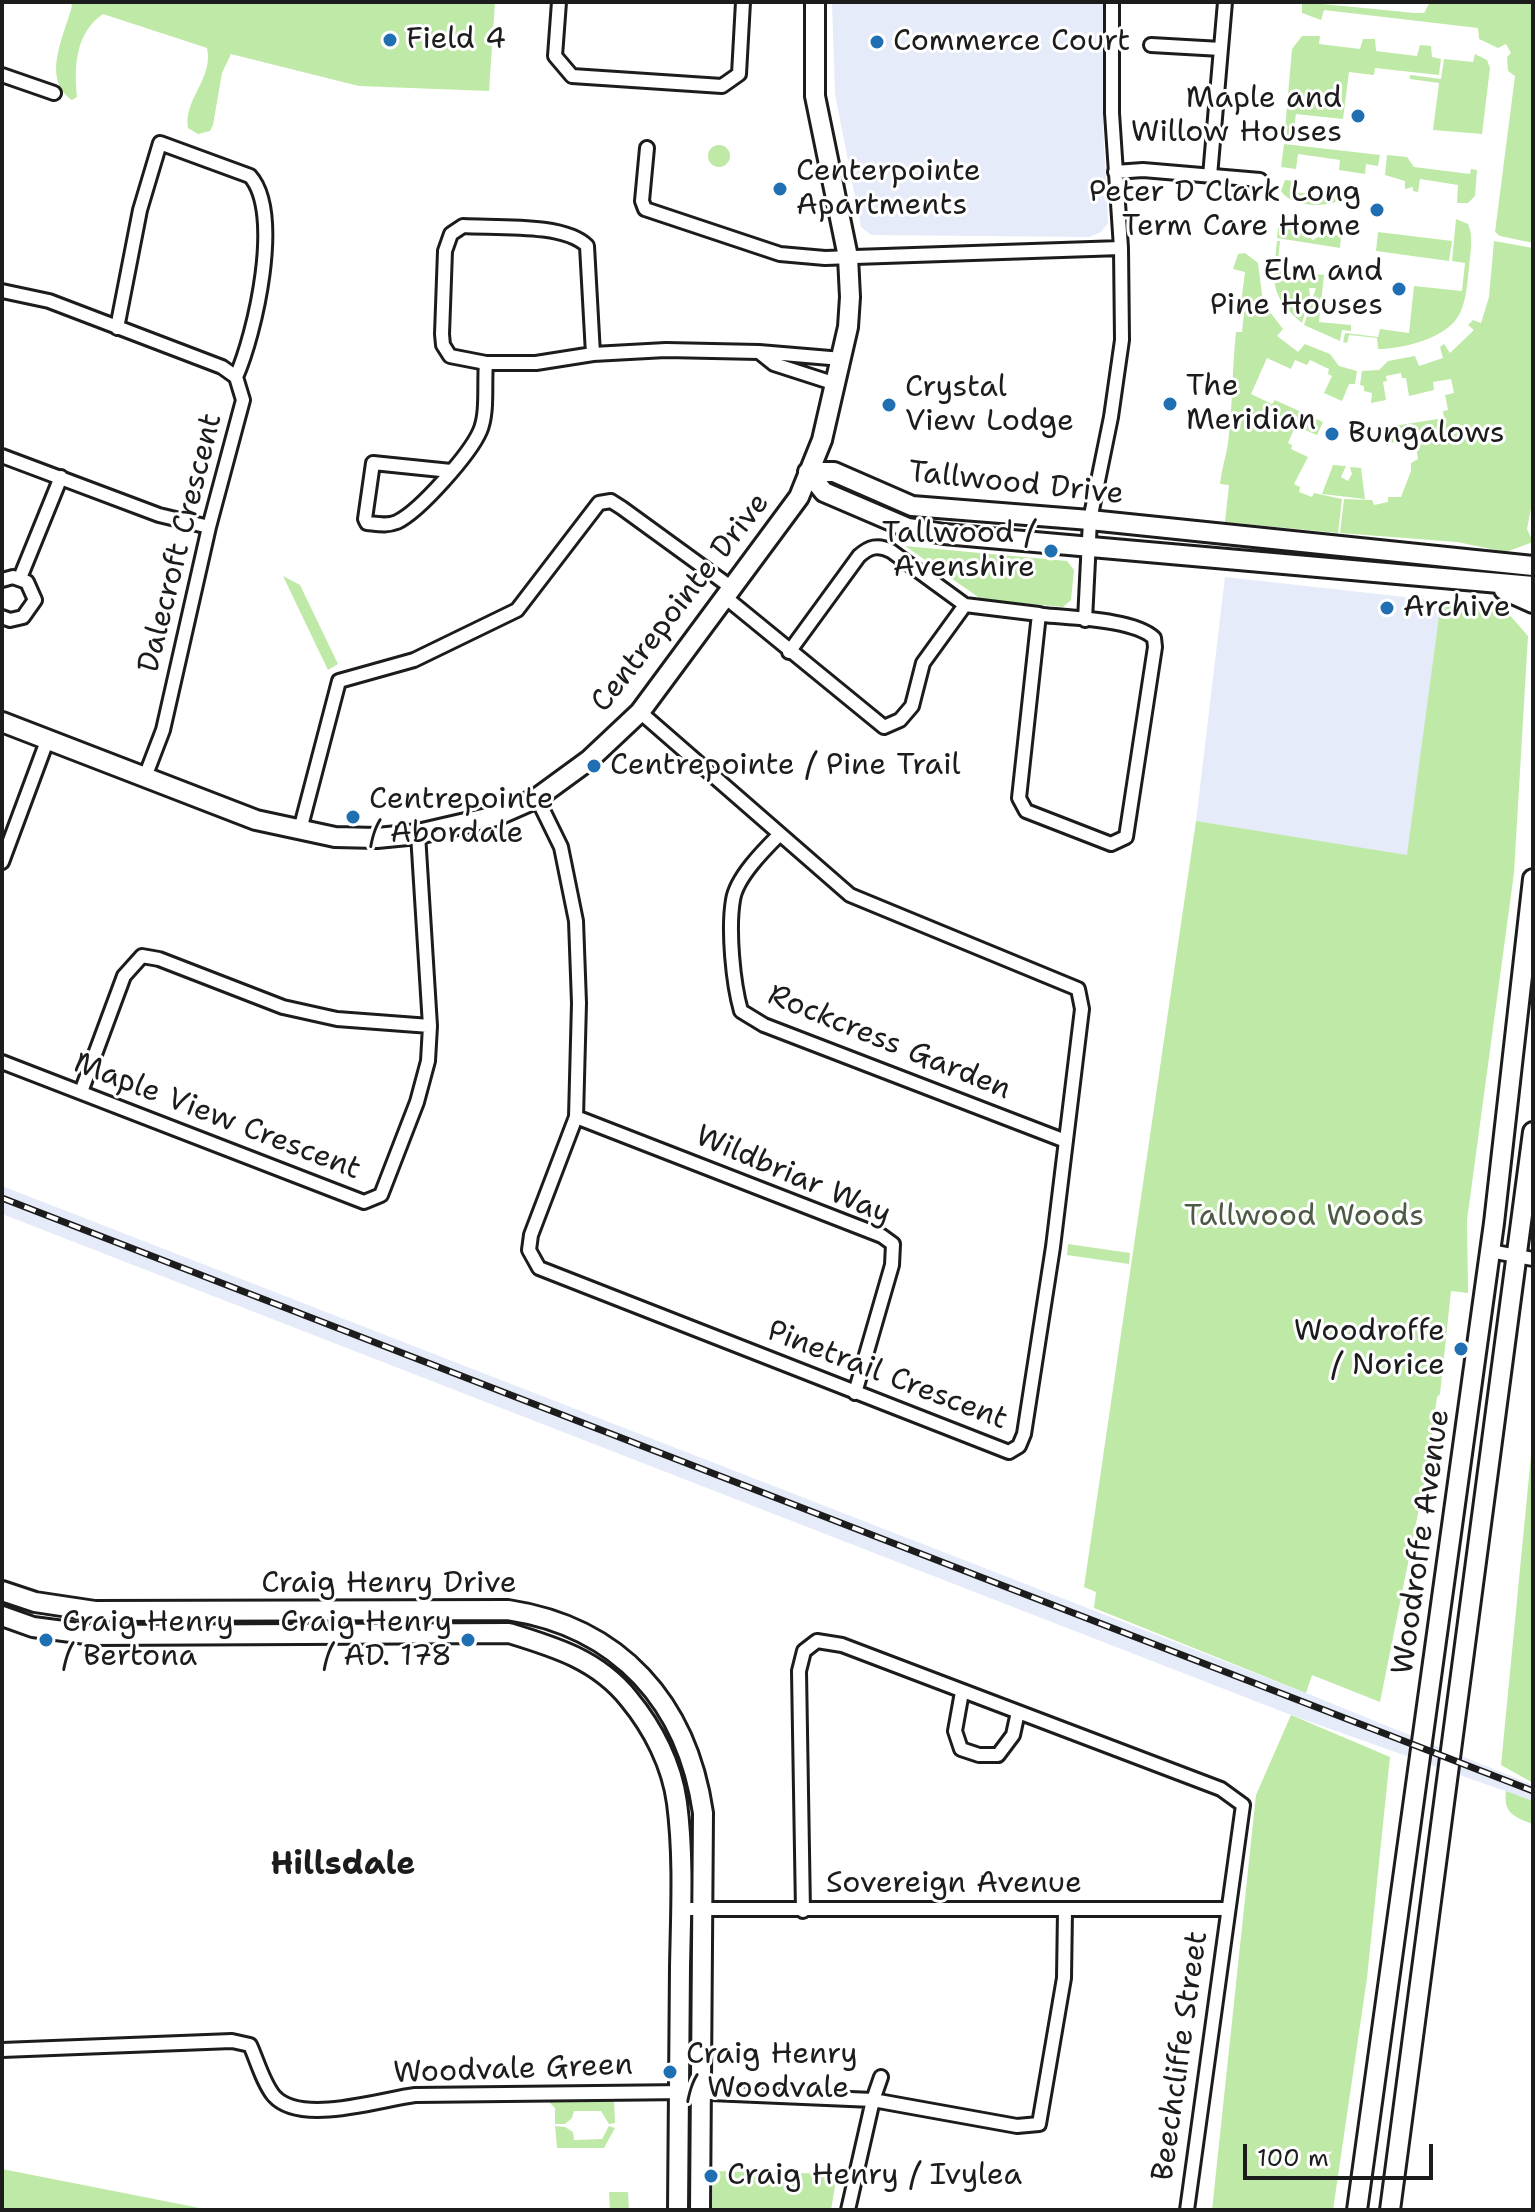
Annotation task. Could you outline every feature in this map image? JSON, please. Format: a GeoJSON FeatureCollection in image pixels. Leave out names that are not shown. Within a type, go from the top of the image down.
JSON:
{"type":"FeatureCollection","features":[{"type":"Feature","properties":{"kind":"street"},"geometry":{"type":"LineString","coordinates":[[559,2],[555,56],[572,76],[722,86],[739,74],[743,2]]}},
{"type":"Feature","properties":{"kind":"street","name":"Centrepointe Drive"},"geometry":{"type":"LineString","coordinates":[[2,722],[256,820],[300,830],[377,838],[418,834],[496,816],[537,798],[589,760],[640,712],[799,497],[822,440],[848,327],[848,257],[815,96],[815,2]]}},
{"type":"Feature","properties":{"kind":"street"},"geometry":{"type":"LineString","coordinates":[[1085,620],[1090,520],[1111,417],[1122,340],[1112,2]]}},
{"type":"Feature","properties":{"kind":"street"},"geometry":{"type":"LineString","coordinates":[[1210,176],[1225,2]]}},
{"type":"Feature","properties":{"kind":"street"},"geometry":{"type":"LineString","coordinates":[[1151,45],[1221,49]]}},
{"type":"Feature","properties":{"kind":"street"},"geometry":{"type":"LineString","coordinates":[[2,75],[54,93]]}},
{"type":"Feature","properties":{"kind":"street"},"geometry":{"type":"LineString","coordinates":[[117,328],[140,210],[160,143],[250,176],[260,187],[265,206],[262,277],[248,350],[236,377]]}},
{"type":"Feature","properties":{"kind":"street"},"geometry":{"type":"LineString","coordinates":[[647,148],[642,201],[645,209],[780,254],[848,257],[1121,248]]}},
{"type":"Feature","properties":{"kind":"street"},"geometry":{"type":"LineString","coordinates":[[1115,172],[1260,180]]}},
{"type":"Feature","properties":{"kind":"street"},"geometry":{"type":"LineString","coordinates":[[593,354],[586,244],[558,232],[463,226],[451,234],[445,251],[443,345],[450,356],[486,363],[536,363],[593,354],[666,350],[759,352],[842,359]]}},
{"type":"Feature","properties":{"kind":"street","name":"Dalecroft Crescent"},"geometry":{"type":"LineString","coordinates":[[2,291],[49,301],[222,367],[236,377],[243,400],[209,527],[163,730],[145,777]]}},
{"type":"Feature","properties":{"kind":"street"},"geometry":{"type":"LineString","coordinates":[[759,352],[774,364],[836,384]]}},
{"type":"Feature","properties":{"kind":"street"},"geometry":{"type":"LineString","coordinates":[[451,471],[373,463],[367,523],[387,525],[399,521],[425,502],[451,471],[481,430],[486,363]]}},
{"type":"Feature","properties":{"kind":"street"},"geometry":{"type":"LineString","coordinates":[[2,456],[159,515],[209,527]]}},
{"type":"Feature","properties":{"kind":"street","name":"Tallwood Drive"},"geometry":{"type":"LineString","coordinates":[[808,472],[834,472],[912,506],[1090,520],[1524,565]]}},
{"type":"Feature","properties":{"kind":"street","name":"Tallwood Drive"},"geometry":{"type":"LineString","coordinates":[[808,472],[824,492],[908,528],[1533,586]]}},
{"type":"Feature","properties":{"kind":"street"},"geometry":{"type":"LineString","coordinates":[[20,578],[61,477]]}},
{"type":"Feature","properties":{"kind":"street"},"geometry":{"type":"LineString","coordinates":[[300,830],[339,681],[414,660],[517,610],[599,503],[611,501],[622,508],[728,592],[789,652],[884,727],[900,720],[912,706],[923,663],[965,605]]}},
{"type":"Feature","properties":{"kind":"street"},"geometry":{"type":"LineString","coordinates":[[789,652],[867,549],[877,546],[891,551],[965,605],[1039,614],[1137,627],[1154,638],[1130,829],[1126,837],[1111,844],[1026,811],[1021,805],[1019,798],[1039,614]]}},
{"type":"Feature","properties":{"kind":"street"},"geometry":{"type":"LineString","coordinates":[[1524,565],[1533,553]]}},
{"type":"Feature","properties":{"kind":"street"},"geometry":{"type":"LineString","coordinates":[[2,580],[20,578],[31,587],[33,607],[17,620],[2,617]]}},
{"type":"Feature","properties":{"kind":"street"},"geometry":{"type":"LineString","coordinates":[[1475,580],[1533,603]]}},
{"type":"Feature","properties":{"kind":"street","name":"Pinetrail Crescent"},"geometry":{"type":"LineString","coordinates":[[537,798],[561,847],[576,921],[579,1003],[576,1117],[531,1235],[529,1250],[539,1268],[1009,1452],[1019,1446],[1024,1434],[1053,1247],[1063,1140],[1082,1009],[1078,989],[850,895],[640,712]]}},
{"type":"Feature","properties":{"kind":"street"},"geometry":{"type":"LineString","coordinates":[[2,862],[47,741]]}},
{"type":"Feature","properties":{"kind":"street","name":"Maple View Crescent"},"geometry":{"type":"LineString","coordinates":[[2,1062],[364,1202],[381,1195],[417,1102],[428,1061],[430,1026],[418,834]]}},
{"type":"Feature","properties":{"kind":"street","name":"Rockcress Garden"},"geometry":{"type":"LineString","coordinates":[[779,835],[748,873],[733,898],[735,991],[741,1011],[764,1025],[1063,1140]]}},
{"type":"Feature","properties":{"kind":"street","name":"Woodroffe Avenue"},"geometry":{"type":"LineString","coordinates":[[1357,2210],[1490,1251],[1533,879]]}},
{"type":"Feature","properties":{"kind":"street"},"geometry":{"type":"LineString","coordinates":[[81,1092],[124,976],[142,956],[159,959],[283,1007],[337,1019],[430,1026]]}},
{"type":"Feature","properties":{"kind":"street","name":"Wildbriar Way"},"geometry":{"type":"LineString","coordinates":[[576,1117],[882,1236],[893,1244],[892,1265],[855,1393]]}},
{"type":"Feature","properties":{"kind":"street","name":"Woodroffe Avenue"},"geometry":{"type":"LineString","coordinates":[[1390,2210],[1440,1835],[1525,1258],[1533,1132]]}},
{"type":"Feature","properties":{"kind":"street"},"geometry":{"type":"LineString","coordinates":[[1490,1251],[1525,1258]]}},
{"type":"Feature","properties":{"kind":"street","name":"Craig Henry Drive"},"geometry":{"type":"LineString","coordinates":[[2,1591],[35,1602],[95,1611],[508,1610],[546,1616],[600,1640],[626,1661],[668,1710],[686,1741],[697,1775],[703,1813],[705,1909],[700,2210]]}},
{"type":"Feature","properties":{"kind":"street","name":"Craig Henry Drive"},"geometry":{"type":"LineString","coordinates":[[2,1616],[33,1627],[94,1635],[509,1633],[568,1651],[601,1671],[628,1697],[649,1725],[666,1761],[677,1801],[681,1909],[678,2210]]}},
{"type":"Feature","properties":{"kind":"street"},"geometry":{"type":"LineString","coordinates":[[803,1911],[799,1671],[804,1651],[817,1641],[842,1645],[1018,1712],[1013,1735],[998,1755],[979,1755],[961,1749],[955,1731],[962,1692]]}},
{"type":"Feature","properties":{"kind":"street"},"geometry":{"type":"LineString","coordinates":[[1433,1667],[1464,1673]]}},
{"type":"Feature","properties":{"kind":"street","name":"Beechcliffe Street"},"geometry":{"type":"LineString","coordinates":[[1018,1712],[1221,1789],[1243,1805],[1187,2210]]}},
{"type":"Feature","properties":{"kind":"street"},"geometry":{"type":"LineString","coordinates":[[1410,1829],[1440,1835]]}},
{"type":"Feature","properties":{"kind":"street","name":"Sovereign Avenue"},"geometry":{"type":"LineString","coordinates":[[681,1909],[1227,1909]]}},
{"type":"Feature","properties":{"kind":"street"},"geometry":{"type":"LineString","coordinates":[[679,2092],[873,2100],[1017,2126],[1039,2124],[1064,1978],[1065,1911]]}},
{"type":"Feature","properties":{"kind":"street","name":"Woodvale Green"},"geometry":{"type":"LineString","coordinates":[[2,2050],[232,2041],[250,2045],[273,2095],[280,2101],[333,2112],[373,2100],[415,2095],[679,2092]]}},
{"type":"Feature","properties":{"kind":"street"},"geometry":{"type":"LineString","coordinates":[[848,2210],[881,2077]]}},
{"type":"Feature","properties":{"kind":"shaded area"},"geometry":{"type":"Polygon","coordinates":[[[832,2],[1104,2],[1103,124],[1108,223],[1101,232],[1089,237],[871,235],[861,227],[835,94],[832,2]]]}},
{"type":"Feature","properties":{"kind":"shaded area"},"geometry":{"type":"Polygon","coordinates":[[[1225,577],[1441,601],[1408,856],[1196,821],[1225,577]]]}},
{"type":"Feature","properties":{"kind":"shaded area"},"geometry":{"type":"Polygon","coordinates":[[[2,1186],[1306,1693],[1533,1785],[1533,1801],[1291,1715],[2,1214],[2,1186]]]}},
{"type":"Feature","properties":{"kind":"green space"},"geometry":{"type":"Polygon","coordinates":[[[70,2],[495,2],[489,91],[359,86],[231,54],[222,73],[213,125],[210,131],[198,134],[188,128],[188,118],[206,69],[207,48],[103,14],[87,31],[78,51],[77,97],[72,100],[63,91],[58,81],[57,56],[72,6],[70,2]]]}},
{"type":"Feature","properties":{"kind":"green space"},"geometry":{"type":"Polygon","coordinates":[[[1302,2],[1424,13],[1430,2],[1533,2],[1533,243],[1500,236],[1495,232],[1515,76],[1508,71],[1507,57],[1511,53],[1506,44],[1498,48],[1479,39],[1478,28],[1324,10],[1321,20],[1302,13],[1302,2]]]}},
{"type":"Feature","properties":{"kind":"green space"},"geometry":{"type":"Polygon","coordinates":[[[1302,36],[1320,36],[1319,44],[1360,49],[1363,39],[1375,39],[1376,51],[1417,56],[1420,45],[1431,46],[1432,57],[1441,59],[1439,75],[1375,68],[1374,75],[1349,72],[1343,119],[1296,114],[1292,143],[1284,141],[1292,49],[1302,36]]]}},
{"type":"Feature","properties":{"kind":"green space"},"geometry":{"type":"Polygon","coordinates":[[[1475,54],[1487,60],[1490,68],[1482,134],[1433,130],[1439,83],[1410,79],[1410,75],[1441,79],[1444,59],[1473,62],[1475,54]]]}},
{"type":"Feature","properties":{"kind":"green space"},"geometry":{"type":"Polygon","coordinates":[[[1284,144],[1380,155],[1378,166],[1366,164],[1365,174],[1339,170],[1340,160],[1298,154],[1296,169],[1281,167],[1284,144]]]}},
{"type":"Feature","properties":{"kind":"green space"},"geometry":{"type":"Polygon","coordinates":[[[719,145],[727,148],[730,156],[727,164],[719,167],[711,164],[708,156],[711,148],[719,145]]]}},
{"type":"Feature","properties":{"kind":"green space"},"geometry":{"type":"Polygon","coordinates":[[[1387,155],[1407,157],[1414,167],[1470,174],[1471,169],[1477,170],[1475,196],[1468,203],[1457,203],[1458,185],[1420,179],[1418,192],[1413,191],[1413,187],[1405,189],[1405,181],[1385,175],[1387,155]]]}},
{"type":"Feature","properties":{"kind":"green space"},"geometry":{"type":"Polygon","coordinates":[[[1285,180],[1294,181],[1294,192],[1338,198],[1337,201],[1316,205],[1299,203],[1281,191],[1285,180]]]}},
{"type":"Feature","properties":{"kind":"green space"},"geometry":{"type":"Polygon","coordinates":[[[1456,219],[1468,224],[1471,246],[1465,296],[1454,322],[1439,334],[1397,347],[1378,349],[1377,338],[1349,335],[1347,343],[1343,342],[1345,333],[1378,337],[1380,329],[1409,333],[1414,286],[1462,291],[1465,263],[1452,261],[1456,219]]]}},
{"type":"Feature","properties":{"kind":"green space"},"geometry":{"type":"Polygon","coordinates":[[[1278,228],[1301,231],[1313,240],[1325,233],[1341,236],[1340,248],[1277,238],[1278,228]]]}},
{"type":"Feature","properties":{"kind":"green space"},"geometry":{"type":"Polygon","coordinates":[[[1378,232],[1452,241],[1449,261],[1376,251],[1378,232]]]}},
{"type":"Feature","properties":{"kind":"green space"},"geometry":{"type":"Polygon","coordinates":[[[1277,241],[1280,241],[1277,270],[1324,275],[1319,322],[1351,325],[1351,331],[1342,330],[1340,341],[1304,325],[1316,288],[1309,288],[1310,296],[1302,323],[1283,304],[1274,277],[1277,241]]]}},
{"type":"Feature","properties":{"kind":"green space"},"geometry":{"type":"Polygon","coordinates":[[[1494,241],[1533,248],[1533,498],[1527,529],[1533,542],[1506,552],[1457,542],[1340,533],[1344,499],[1372,500],[1374,505],[1388,502],[1388,497],[1401,497],[1411,463],[1418,459],[1415,441],[1383,443],[1381,428],[1444,418],[1443,411],[1448,410],[1445,395],[1454,393],[1451,379],[1433,382],[1434,390],[1409,396],[1406,378],[1402,378],[1401,373],[1386,376],[1387,381],[1383,382],[1386,400],[1371,403],[1372,393],[1364,391],[1364,386],[1360,385],[1362,371],[1379,370],[1388,361],[1415,356],[1419,366],[1443,358],[1440,347],[1444,344],[1450,353],[1474,330],[1468,325],[1473,320],[1481,323],[1489,297],[1494,241]]]}},
{"type":"Feature","properties":{"kind":"green space"},"geometry":{"type":"Polygon","coordinates":[[[1245,253],[1258,263],[1263,303],[1283,329],[1277,336],[1298,352],[1305,344],[1330,354],[1339,366],[1357,371],[1355,384],[1349,384],[1342,401],[1324,393],[1332,376],[1328,374],[1329,369],[1310,360],[1307,365],[1295,360],[1291,369],[1267,358],[1251,394],[1272,404],[1275,400],[1323,422],[1317,435],[1300,428],[1298,431],[1294,429],[1288,443],[1292,445],[1291,449],[1308,457],[1294,484],[1300,487],[1299,492],[1312,497],[1314,493],[1342,499],[1338,533],[1225,522],[1229,485],[1220,484],[1230,428],[1236,332],[1242,332],[1245,304],[1241,303],[1245,272],[1233,269],[1238,254],[1245,253]]]}},
{"type":"Feature","properties":{"kind":"green space"},"geometry":{"type":"Polygon","coordinates":[[[1333,465],[1346,466],[1341,477],[1348,481],[1352,474],[1350,467],[1361,468],[1365,499],[1322,494],[1333,465]]]}},
{"type":"Feature","properties":{"kind":"green space"},"geometry":{"type":"Polygon","coordinates":[[[905,546],[1067,561],[1074,570],[1071,600],[1063,607],[981,599],[905,546]]]}},
{"type":"Feature","properties":{"kind":"green space"},"geometry":{"type":"Polygon","coordinates":[[[283,576],[300,585],[338,664],[328,670],[283,576]]]}},
{"type":"Feature","properties":{"kind":"green space","name":"Tallwood Woods"},"geometry":{"type":"Polygon","coordinates":[[[1441,601],[1507,612],[1528,636],[1514,873],[1467,1220],[1468,1293],[1451,1291],[1440,1394],[1437,1397],[1428,1464],[1380,1702],[1312,1675],[1306,1693],[1094,1608],[1096,1592],[1084,1587],[1196,821],[1407,855],[1441,601]]]}},
{"type":"Feature","properties":{"kind":"green space"},"geometry":{"type":"Polygon","coordinates":[[[1068,1244],[1130,1253],[1129,1264],[1067,1255],[1068,1244]]]}},
{"type":"Feature","properties":{"kind":"green space"},"geometry":{"type":"Polygon","coordinates":[[[1533,1435],[1533,1783],[1501,1765],[1533,1435]]]}},
{"type":"Feature","properties":{"kind":"green space"},"geometry":{"type":"Polygon","coordinates":[[[1291,1715],[1390,1757],[1367,1978],[1333,2210],[1212,2210],[1256,1795],[1291,1715]]]}},
{"type":"Feature","properties":{"kind":"green space"},"geometry":{"type":"Polygon","coordinates":[[[1506,1791],[1533,1801],[1533,1824],[1511,1813],[1506,1804],[1506,1791]]]}},
{"type":"Feature","properties":{"kind":"green space"},"geometry":{"type":"Polygon","coordinates":[[[548,2101],[614,2101],[615,2123],[609,2124],[601,2111],[574,2111],[565,2124],[555,2124],[555,2108],[548,2101]]]}},
{"type":"Feature","properties":{"kind":"green space"},"geometry":{"type":"Polygon","coordinates":[[[555,2126],[573,2132],[574,2140],[602,2139],[609,2126],[615,2128],[604,2148],[557,2148],[555,2126]]]}},
{"type":"Feature","properties":{"kind":"green space"},"geometry":{"type":"Polygon","coordinates":[[[2,2169],[210,2210],[2,2210],[2,2169]]]}},
{"type":"Feature","properties":{"kind":"green space"},"geometry":{"type":"Polygon","coordinates":[[[713,2171],[837,2174],[831,2210],[712,2210],[713,2171]]]}},
{"type":"Feature","properties":{"kind":"green space"},"geometry":{"type":"Polygon","coordinates":[[[609,2192],[628,2192],[629,2210],[610,2210],[609,2192]]]}},
{"type":"Feature","properties":{"kind":"railway"},"geometry":{"type":"LineString","coordinates":[[2,1198],[1533,1791]]}},
{"type":"Feature","properties":{"kind":"place","name":"Field 4"},"geometry":{"type":"Point","coordinates":[390,40]}},
{"type":"Feature","properties":{"kind":"place","name":"Commerce Court"},"geometry":{"type":"Point","coordinates":[877,42]}},
{"type":"Feature","properties":{"kind":"place","name":"Maple and Willow Houses"},"geometry":{"type":"Point","coordinates":[1358,116]}},
{"type":"Feature","properties":{"kind":"place","name":"Centerpointe Apartments"},"geometry":{"type":"Point","coordinates":[780,189]}},
{"type":"Feature","properties":{"kind":"place","name":"Peter D Clark Long Term Care Home"},"geometry":{"type":"Point","coordinates":[1377,210]}},
{"type":"Feature","properties":{"kind":"place","name":"Elm and Pine Houses"},"geometry":{"type":"Point","coordinates":[1399,289]}},
{"type":"Feature","properties":{"kind":"place","name":"The Meridian"},"geometry":{"type":"Point","coordinates":[1170,404]}},
{"type":"Feature","properties":{"kind":"place","name":"Crystal View Lodge"},"geometry":{"type":"Point","coordinates":[889,405]}},
{"type":"Feature","properties":{"kind":"place","name":"Bungalows"},"geometry":{"type":"Point","coordinates":[1332,434]}},
{"type":"Feature","properties":{"kind":"place","name":"Tallwood / Avenshire"},"geometry":{"type":"Point","coordinates":[1051,551]}},
{"type":"Feature","properties":{"kind":"place","name":"Archive"},"geometry":{"type":"Point","coordinates":[1387,608]}},
{"type":"Feature","properties":{"kind":"place","name":"Centrepointe / Pine Trail"},"geometry":{"type":"Point","coordinates":[594,766]}},
{"type":"Feature","properties":{"kind":"place","name":"Centrepointe / Abordale"},"geometry":{"type":"Point","coordinates":[353,817]}},
{"type":"Feature","properties":{"kind":"place","name":"Woodroffe / Norice"},"geometry":{"type":"Point","coordinates":[1461,1349]}},
{"type":"Feature","properties":{"kind":"place","name":"Craig Henry / Bertona"},"geometry":{"type":"Point","coordinates":[46,1640]}},
{"type":"Feature","properties":{"kind":"place","name":"Craig Henry / AD. 178"},"geometry":{"type":"Point","coordinates":[468,1640]}},
{"type":"Feature","properties":{"kind":"place","name":"Craig Henry / Woodvale"},"geometry":{"type":"Point","coordinates":[670,2072]}},
{"type":"Feature","properties":{"kind":"place","name":"Craig Henry / Ivylea"},"geometry":{"type":"Point","coordinates":[711,2176]}},
{"type":"Feature","properties":{"kind":"district","name":"Hillsdale"},"geometry":{"type":"Point","coordinates":[343,1866]}}]}
